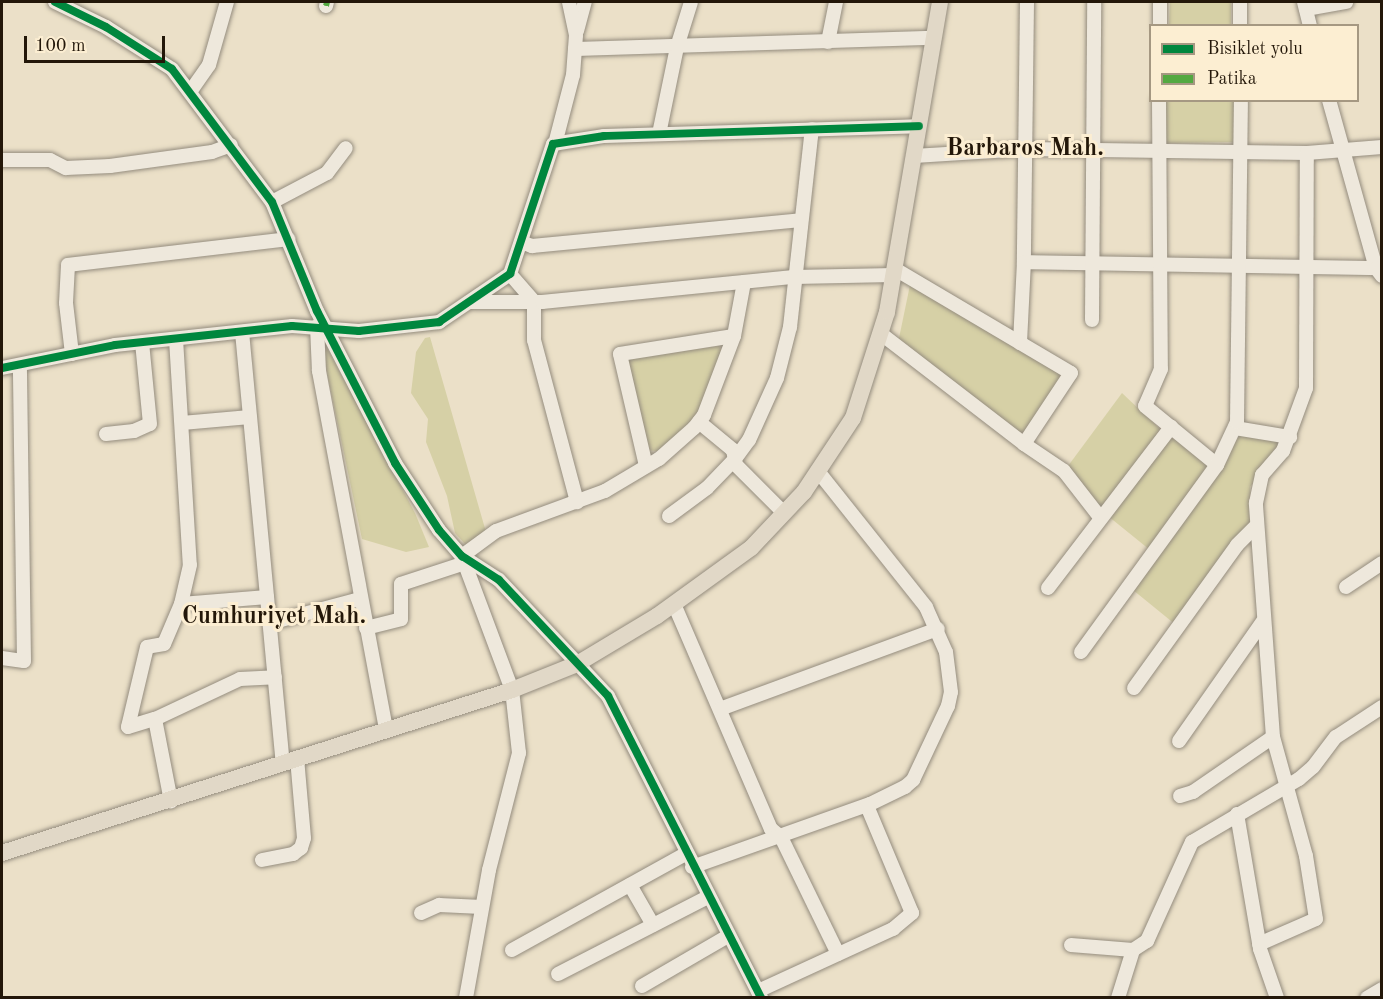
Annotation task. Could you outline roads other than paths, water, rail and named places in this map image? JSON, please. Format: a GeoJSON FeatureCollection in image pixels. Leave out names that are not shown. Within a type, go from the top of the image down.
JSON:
{"type":"FeatureCollection","features":[{"type":"Feature","properties":{"kind":"main road"},"geometry":{"type":"LineString","coordinates":[[2,853],[171,801],[290,760],[512,690],[577,664],[674,604],[751,548],[784,513],[818,471],[853,418],[880,333],[894,272],[940,2]]}},
{"type":"Feature","properties":{"kind":"street"},"geometry":{"type":"LineString","coordinates":[[55,2],[106,27],[172,69],[272,202],[321,326],[395,462],[439,530],[464,559],[499,580],[608,696],[689,860],[760,994],[893,928],[912,913],[867,806]]}},
{"type":"Feature","properties":{"kind":"street"},"geometry":{"type":"LineString","coordinates":[[190,92],[210,65],[227,2]]}},
{"type":"Feature","properties":{"kind":"street"},"geometry":{"type":"LineString","coordinates":[[569,2],[575,42]]}},
{"type":"Feature","properties":{"kind":"street"},"geometry":{"type":"LineString","coordinates":[[2,368],[142,342],[321,326],[359,331],[424,326],[439,322],[510,274],[555,144],[573,75],[575,42],[585,2]]}},
{"type":"Feature","properties":{"kind":"street"},"geometry":{"type":"LineString","coordinates":[[658,134],[677,47],[691,2]]}},
{"type":"Feature","properties":{"kind":"street"},"geometry":{"type":"LineString","coordinates":[[828,42],[836,2]]}},
{"type":"Feature","properties":{"kind":"street"},"geometry":{"type":"LineString","coordinates":[[1020,343],[1024,262],[1027,2]]}},
{"type":"Feature","properties":{"kind":"street"},"geometry":{"type":"LineString","coordinates":[[1092,320],[1094,2]]}},
{"type":"Feature","properties":{"kind":"street"},"geometry":{"type":"LineString","coordinates":[[1160,2],[1160,24]]}},
{"type":"Feature","properties":{"kind":"street"},"geometry":{"type":"LineString","coordinates":[[1240,2],[1240,24]]}},
{"type":"Feature","properties":{"kind":"street"},"geometry":{"type":"LineString","coordinates":[[1310,24],[1305,5],[1346,2]]}},
{"type":"Feature","properties":{"kind":"street"},"geometry":{"type":"LineString","coordinates":[[575,42],[677,47],[934,38]]}},
{"type":"Feature","properties":{"kind":"street"},"geometry":{"type":"LineString","coordinates":[[1159,102],[1161,369],[1145,406],[1217,465]]}},
{"type":"Feature","properties":{"kind":"street"},"geometry":{"type":"LineString","coordinates":[[1081,652],[1217,465],[1234,428],[1241,266],[1241,102]]}},
{"type":"Feature","properties":{"kind":"street"},"geometry":{"type":"LineString","coordinates":[[1024,262],[1159,267],[1306,267],[1379,272],[1341,151],[1329,102]]}},
{"type":"Feature","properties":{"kind":"street"},"geometry":{"type":"LineString","coordinates":[[555,144],[604,136],[919,126]]}},
{"type":"Feature","properties":{"kind":"street"},"geometry":{"type":"LineString","coordinates":[[669,516],[707,488],[735,459],[749,440],[777,378],[790,327],[812,129]]}},
{"type":"Feature","properties":{"kind":"street"},"geometry":{"type":"LineString","coordinates":[[2,160],[50,160],[66,168],[110,166],[212,152],[231,145]]}},
{"type":"Feature","properties":{"kind":"street"},"geometry":{"type":"LineString","coordinates":[[914,156],[1026,149],[1093,148],[1307,153],[1382,147]]}},
{"type":"Feature","properties":{"kind":"street"},"geometry":{"type":"LineString","coordinates":[[272,202],[327,173],[346,148]]}},
{"type":"Feature","properties":{"kind":"street"},"geometry":{"type":"LineString","coordinates":[[1259,944],[1316,919],[1306,856],[1284,786],[1273,737],[1257,526],[1258,486],[1290,436],[1306,388],[1307,153]]}},
{"type":"Feature","properties":{"kind":"street"},"geometry":{"type":"LineString","coordinates":[[521,242],[532,246],[801,220]]}},
{"type":"Feature","properties":{"kind":"street"},"geometry":{"type":"LineString","coordinates":[[72,354],[66,303],[68,265],[288,238]]}},
{"type":"Feature","properties":{"kind":"street"},"geometry":{"type":"LineString","coordinates":[[469,302],[534,302],[794,277],[894,272],[1071,374],[1024,444]]}},
{"type":"Feature","properties":{"kind":"street"},"geometry":{"type":"LineString","coordinates":[[510,274],[534,302],[534,340],[577,502]]}},
{"type":"Feature","properties":{"kind":"street"},"geometry":{"type":"LineString","coordinates":[[366,628],[401,619],[401,584],[464,559],[496,531],[605,492],[646,466],[699,422],[734,336],[744,282]]}},
{"type":"Feature","properties":{"kind":"street"},"geometry":{"type":"LineString","coordinates":[[321,326],[319,371],[386,729]]}},
{"type":"Feature","properties":{"kind":"street"},"geometry":{"type":"LineString","coordinates":[[242,332],[275,677],[304,838],[301,848],[293,854],[262,860]]}},
{"type":"Feature","properties":{"kind":"street"},"geometry":{"type":"LineString","coordinates":[[880,333],[1024,444],[1064,471],[1099,516]]}},
{"type":"Feature","properties":{"kind":"street"},"geometry":{"type":"LineString","coordinates":[[646,466],[620,354],[734,336]]}},
{"type":"Feature","properties":{"kind":"street"},"geometry":{"type":"LineString","coordinates":[[176,339],[190,565],[182,604],[164,644],[147,647],[128,728],[155,720],[240,679],[275,677]]}},
{"type":"Feature","properties":{"kind":"street"},"geometry":{"type":"LineString","coordinates":[[106,434],[134,431],[150,424],[142,342]]}},
{"type":"Feature","properties":{"kind":"street"},"geometry":{"type":"LineString","coordinates":[[2,658],[24,661],[20,366]]}},
{"type":"Feature","properties":{"kind":"street"},"geometry":{"type":"LineString","coordinates":[[182,423],[250,417]]}},
{"type":"Feature","properties":{"kind":"street"},"geometry":{"type":"LineString","coordinates":[[699,422],[733,450],[735,459],[784,513]]}},
{"type":"Feature","properties":{"kind":"street"},"geometry":{"type":"LineString","coordinates":[[1048,588],[1099,516],[1171,427]]}},
{"type":"Feature","properties":{"kind":"street"},"geometry":{"type":"LineString","coordinates":[[1234,428],[1290,436]]}},
{"type":"Feature","properties":{"kind":"street"},"geometry":{"type":"LineString","coordinates":[[512,950],[630,885],[689,860],[781,837],[867,806],[913,780],[948,706],[950,677],[938,629],[926,607],[818,471]]}},
{"type":"Feature","properties":{"kind":"street"},"geometry":{"type":"LineString","coordinates":[[1134,688],[1237,545],[1257,526]]}},
{"type":"Feature","properties":{"kind":"street"},"geometry":{"type":"LineString","coordinates":[[464,559],[512,690],[519,753],[482,906],[466,998]]}},
{"type":"Feature","properties":{"kind":"street"},"geometry":{"type":"LineString","coordinates":[[1346,587],[1382,563]]}},
{"type":"Feature","properties":{"kind":"street"},"geometry":{"type":"LineString","coordinates":[[182,604],[267,597]]}},
{"type":"Feature","properties":{"kind":"street"},"geometry":{"type":"LineString","coordinates":[[270,623],[360,599]]}},
{"type":"Feature","properties":{"kind":"street"},"geometry":{"type":"LineString","coordinates":[[674,604],[771,829],[781,837],[838,954]]}},
{"type":"Feature","properties":{"kind":"street"},"geometry":{"type":"LineString","coordinates":[[1179,741],[1263,621]]}},
{"type":"Feature","properties":{"kind":"street"},"geometry":{"type":"LineString","coordinates":[[720,709],[938,629]]}},
{"type":"Feature","properties":{"kind":"street"},"geometry":{"type":"LineString","coordinates":[[1071,945],[1133,950],[1147,942],[1192,842],[1314,767],[1336,737],[1382,706]]}},
{"type":"Feature","properties":{"kind":"street"},"geometry":{"type":"LineString","coordinates":[[155,720],[171,801]]}},
{"type":"Feature","properties":{"kind":"street"},"geometry":{"type":"LineString","coordinates":[[1180,796],[1193,792],[1273,737]]}},
{"type":"Feature","properties":{"kind":"street"},"geometry":{"type":"LineString","coordinates":[[1237,814],[1259,944],[1277,998]]}},
{"type":"Feature","properties":{"kind":"street"},"geometry":{"type":"LineString","coordinates":[[630,885],[653,925]]}},
{"type":"Feature","properties":{"kind":"street"},"geometry":{"type":"LineString","coordinates":[[558,974],[708,897]]}},
{"type":"Feature","properties":{"kind":"street"},"geometry":{"type":"LineString","coordinates":[[421,912],[439,905],[482,906]]}},
{"type":"Feature","properties":{"kind":"street"},"geometry":{"type":"LineString","coordinates":[[642,986],[728,936]]}},
{"type":"Feature","properties":{"kind":"street"},"geometry":{"type":"LineString","coordinates":[[1118,998],[1133,950]]}},
{"type":"Feature","properties":{"kind":"street"},"geometry":{"type":"LineString","coordinates":[[1367,998],[1382,989]]}},
{"type":"Feature","properties":{"kind":"district","name":"Barbaros Mah."},"geometry":{"type":"Point","coordinates":[1025,150]}},
{"type":"Feature","properties":{"kind":"district","name":"Cumhuriyet Mah."},"geometry":{"type":"Point","coordinates":[274,618]}}]}
